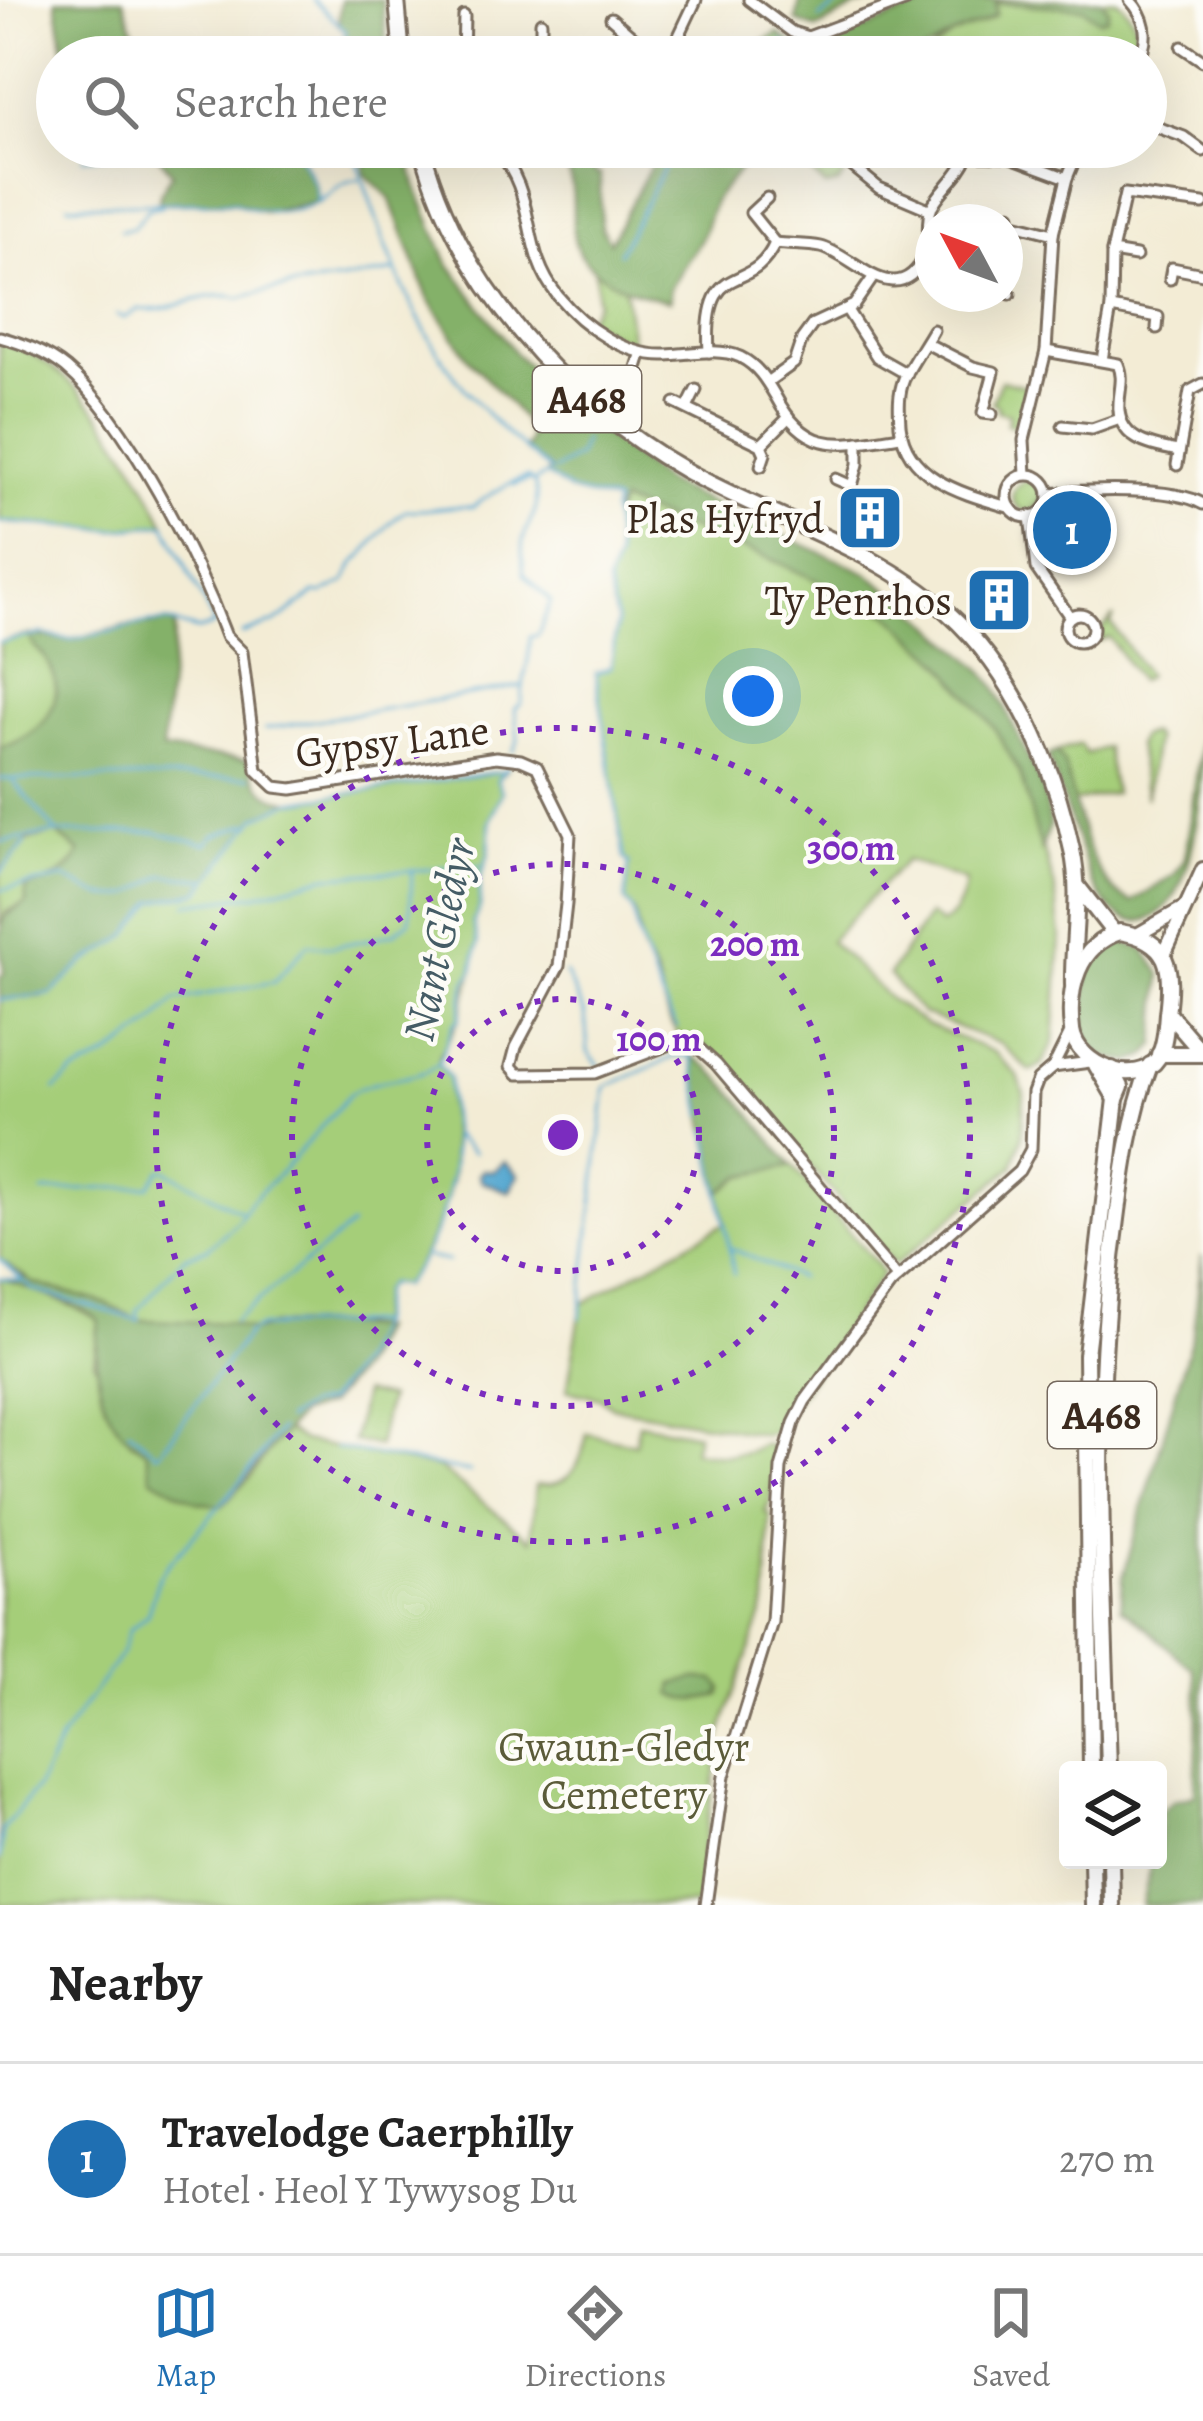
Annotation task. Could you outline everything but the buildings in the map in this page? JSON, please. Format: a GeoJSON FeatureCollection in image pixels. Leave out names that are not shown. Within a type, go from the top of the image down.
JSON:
{"type":"FeatureCollection","features":[{"type":"Feature","properties":{"kind":"main road"},"geometry":{"type":"LineString","coordinates":[[397,0],[400,36]]}},
{"type":"Feature","properties":{"kind":"main road","name":"A468"},"geometry":{"type":"LineString","coordinates":[[428,168],[458,241],[507,314],[552,366],[614,424],[686,470],[899,575],[976,642],[1004,680],[1052,781],[1072,850],[1078,887],[1073,903],[1073,985]]}},
{"type":"Feature","properties":{"kind":"main road"},"geometry":{"type":"LineString","coordinates":[[1164,956],[1203,869]]}},
{"type":"Feature","properties":{"kind":"main road","name":"A468"},"geometry":{"type":"LineString","coordinates":[[1078,887],[1114,933]]}},
{"type":"Feature","properties":{"kind":"main road"},"geometry":{"type":"LineString","coordinates":[[1137,935],[1185,907]]}},
{"type":"Feature","properties":{"kind":"main road"},"geometry":{"type":"LineString","coordinates":[[1155,1060],[1168,1012],[1171,974],[1164,956],[1137,935],[1114,933],[1090,947],[1073,985],[1072,1029],[1079,1050],[1100,1065],[1129,1071],[1155,1060],[1203,1054]]}},
{"type":"Feature","properties":{"kind":"main road"},"geometry":{"type":"LineString","coordinates":[[1168,1012],[1203,1054]]}},
{"type":"Feature","properties":{"kind":"main road","name":"A468"},"geometry":{"type":"LineString","coordinates":[[1108,1761],[1102,1454],[1105,1333],[1127,1145],[1155,1060]]}},
{"type":"Feature","properties":{"kind":"main road","name":"A468"},"geometry":{"type":"LineString","coordinates":[[1091,1761],[1086,1354],[1116,1099],[1100,1065]]}},
{"type":"Feature","properties":{"kind":"main road"},"geometry":{"type":"LineString","coordinates":[[1092,1869],[1093,1905]]}},
{"type":"Feature","properties":{"kind":"main road"},"geometry":{"type":"LineString","coordinates":[[1111,1869],[1112,1905]]}},
{"type":"Feature","properties":{"kind":"street"},"geometry":{"type":"LineString","coordinates":[[679,36],[696,0]]}},
{"type":"Feature","properties":{"kind":"street"},"geometry":{"type":"LineString","coordinates":[[748,0],[791,32],[814,36],[907,0]]}},
{"type":"Feature","properties":{"kind":"street"},"geometry":{"type":"LineString","coordinates":[[1130,0],[1138,9],[1146,36]]}},
{"type":"Feature","properties":{"kind":"street"},"geometry":{"type":"LineString","coordinates":[[462,36],[464,16]]}},
{"type":"Feature","properties":{"kind":"street"},"geometry":{"type":"LineString","coordinates":[[620,21],[635,36]]}},
{"type":"Feature","properties":{"kind":"street"},"geometry":{"type":"LineString","coordinates":[[526,34],[542,34],[542,22]]}},
{"type":"Feature","properties":{"kind":"street"},"geometry":{"type":"LineString","coordinates":[[1182,47],[1203,61]]}},
{"type":"Feature","properties":{"kind":"street"},"geometry":{"type":"LineString","coordinates":[[1167,131],[1203,151]]}},
{"type":"Feature","properties":{"kind":"street"},"geometry":{"type":"LineString","coordinates":[[509,168],[520,183],[533,250],[546,281],[582,320],[641,356],[725,352],[743,359],[767,382],[787,419],[803,435],[819,442],[902,436]]}},
{"type":"Feature","properties":{"kind":"street"},"geometry":{"type":"LineString","coordinates":[[854,168],[879,188],[919,204]]}},
{"type":"Feature","properties":{"kind":"street"},"geometry":{"type":"LineString","coordinates":[[935,204],[962,168]]}},
{"type":"Feature","properties":{"kind":"street"},"geometry":{"type":"LineString","coordinates":[[1040,168],[1067,178]]}},
{"type":"Feature","properties":{"kind":"street"},"geometry":{"type":"LineString","coordinates":[[1026,474],[1024,440],[1046,351],[1052,234],[1071,168]]}},
{"type":"Feature","properties":{"kind":"street"},"geometry":{"type":"LineString","coordinates":[[1102,360],[1112,308],[1112,252],[1125,194],[1203,204]]}},
{"type":"Feature","properties":{"kind":"street"},"geometry":{"type":"LineString","coordinates":[[767,199],[746,217],[775,243],[823,248],[872,279],[891,280],[915,268]]}},
{"type":"Feature","properties":{"kind":"street"},"geometry":{"type":"LineString","coordinates":[[1023,226],[1052,234]]}},
{"type":"Feature","properties":{"kind":"street"},"geometry":{"type":"LineString","coordinates":[[709,352],[708,313],[715,296],[726,282],[761,264],[775,243]]}},
{"type":"Feature","properties":{"kind":"street"},"geometry":{"type":"LineString","coordinates":[[1112,252],[1136,256]]}},
{"type":"Feature","properties":{"kind":"street"},"geometry":{"type":"LineString","coordinates":[[1170,279],[1172,268],[1203,274]]}},
{"type":"Feature","properties":{"kind":"street"},"geometry":{"type":"LineString","coordinates":[[767,382],[794,363],[813,324],[848,310],[872,279]]}},
{"type":"Feature","properties":{"kind":"street"},"geometry":{"type":"LineString","coordinates":[[1112,308],[1158,317],[1156,328]]}},
{"type":"Feature","properties":{"kind":"street"},"geometry":{"type":"LineString","coordinates":[[848,310],[878,357],[907,374]]}},
{"type":"Feature","properties":{"kind":"street"},"geometry":{"type":"LineString","coordinates":[[933,330],[907,374],[898,407],[908,454],[922,472],[1030,516],[1042,512],[1049,494]]}},
{"type":"Feature","properties":{"kind":"street","name":"Gypsy Lane"},"geometry":{"type":"LineString","coordinates":[[0,337],[46,354],[68,370],[91,392],[145,470],[226,636],[242,652],[257,770],[266,781],[292,789],[496,758],[536,767],[570,834],[566,904],[559,966],[516,1047],[511,1066],[518,1074],[595,1073],[673,1041],[693,1043],[897,1277]]}},
{"type":"Feature","properties":{"kind":"street"},"geometry":{"type":"LineString","coordinates":[[926,343],[973,367],[998,373],[983,413],[992,414]]}},
{"type":"Feature","properties":{"kind":"street"},"geometry":{"type":"LineString","coordinates":[[1046,351],[1121,366],[1120,419],[1141,442],[1179,451]]}},
{"type":"Feature","properties":{"kind":"street"},"geometry":{"type":"LineString","coordinates":[[635,374],[641,356]]}},
{"type":"Feature","properties":{"kind":"street"},"geometry":{"type":"LineString","coordinates":[[1177,465],[1190,392],[1197,383],[1203,384]]}},
{"type":"Feature","properties":{"kind":"street"},"geometry":{"type":"LineString","coordinates":[[696,390],[681,406],[761,445],[765,454],[760,466]]}},
{"type":"Feature","properties":{"kind":"street"},"geometry":{"type":"LineString","coordinates":[[761,445],[787,419]]}},
{"type":"Feature","properties":{"kind":"street"},"geometry":{"type":"LineString","coordinates":[[1064,426],[1092,429],[1120,419]]}},
{"type":"Feature","properties":{"kind":"street"},"geometry":{"type":"LineString","coordinates":[[836,479],[857,488],[858,442]]}},
{"type":"Feature","properties":{"kind":"street"},"geometry":{"type":"LineString","coordinates":[[979,496],[1009,487],[1026,474]]}},
{"type":"Feature","properties":{"kind":"street"},"geometry":{"type":"LineString","coordinates":[[1026,474],[1040,478],[1049,494]]}},
{"type":"Feature","properties":{"kind":"street"},"geometry":{"type":"LineString","coordinates":[[1009,487],[1011,508]]}},
{"type":"Feature","properties":{"kind":"street"},"geometry":{"type":"LineString","coordinates":[[1049,494],[1197,494],[1203,504]]}},
{"type":"Feature","properties":{"kind":"street"},"geometry":{"type":"LineString","coordinates":[[1030,516],[1036,568],[1070,617]]}},
{"type":"Feature","properties":{"kind":"street"},"geometry":{"type":"LineString","coordinates":[[706,1905],[724,1776],[774,1611],[779,1482],[789,1435],[806,1401],[897,1277],[1019,1171],[1030,1149],[1033,1093],[1072,1029]]}},
{"type":"Feature","properties":{"kind":"street"},"geometry":{"type":"LineString","coordinates":[[1053,1067],[1100,1065]]}},
{"type":"Feature","properties":{"kind":"green space"},"geometry":{"type":"Polygon","coordinates":[[[56,0],[123,0],[136,36],[62,36],[56,0]]]}},
{"type":"Feature","properties":{"kind":"green space"},"geometry":{"type":"Polygon","coordinates":[[[341,0],[382,0],[386,36],[345,36],[338,24],[341,0]]]}},
{"type":"Feature","properties":{"kind":"green space"},"geometry":{"type":"Polygon","coordinates":[[[800,0],[887,0],[856,7],[817,29],[796,21],[800,0]]]}},
{"type":"Feature","properties":{"kind":"green space"},"geometry":{"type":"Polygon","coordinates":[[[936,0],[1101,0],[1108,8],[1107,18],[1099,20],[1083,8],[996,3],[996,15],[951,36],[848,36],[936,0]]]}},
{"type":"Feature","properties":{"kind":"green space"},"geometry":{"type":"Polygon","coordinates":[[[1101,0],[1117,0],[1133,19],[1137,36],[951,36],[995,15],[996,3],[1108,8],[1101,0]]]}},
{"type":"Feature","properties":{"kind":"green space"},"geometry":{"type":"Polygon","coordinates":[[[168,168],[306,168],[318,202],[264,212],[234,202],[159,203],[172,173],[168,168]]]}},
{"type":"Feature","properties":{"kind":"green space"},"geometry":{"type":"Polygon","coordinates":[[[365,168],[412,168],[447,261],[515,353],[577,413],[666,483],[867,573],[980,668],[995,686],[1043,789],[1050,826],[1041,849],[1020,773],[994,727],[942,663],[888,613],[766,557],[621,502],[613,516],[615,502],[570,491],[546,474],[551,470],[525,450],[530,438],[522,418],[468,358],[428,298],[390,198],[365,174],[365,168]]]}},
{"type":"Feature","properties":{"kind":"green space"},"geometry":{"type":"Polygon","coordinates":[[[567,168],[593,168],[600,174],[601,228],[610,242],[650,168],[741,168],[715,199],[701,239],[670,288],[670,301],[623,287],[583,258],[573,228],[567,168]]]}},
{"type":"Feature","properties":{"kind":"green space"},"geometry":{"type":"Polygon","coordinates":[[[807,168],[848,168],[839,183],[826,187],[807,168]]]}},
{"type":"Feature","properties":{"kind":"green space"},"geometry":{"type":"Polygon","coordinates":[[[595,271],[624,285],[632,344],[586,319],[597,303],[595,271]]]}},
{"type":"Feature","properties":{"kind":"green space"},"geometry":{"type":"Polygon","coordinates":[[[0,341],[28,352],[78,390],[119,441],[165,524],[114,530],[0,522],[0,341]]]}},
{"type":"Feature","properties":{"kind":"green space"},"geometry":{"type":"Polygon","coordinates":[[[1001,380],[1029,387],[1019,427],[1007,424],[1009,414],[997,411],[992,402],[1001,380]]]}},
{"type":"Feature","properties":{"kind":"green space"},"geometry":{"type":"Polygon","coordinates":[[[1028,481],[1039,485],[1043,496],[1039,507],[1028,511],[1017,507],[1013,496],[1017,485],[1028,481]]]}},
{"type":"Feature","properties":{"kind":"green space"},"geometry":{"type":"Polygon","coordinates":[[[620,502],[766,557],[888,613],[942,663],[994,727],[1020,773],[1054,884],[1061,936],[1054,1042],[1041,1065],[1030,1071],[1001,1044],[922,1013],[889,975],[929,915],[941,924],[951,917],[965,881],[906,860],[830,941],[891,1000],[925,1024],[994,1052],[1018,1076],[1024,1094],[1022,1138],[1013,1167],[895,1265],[715,1056],[697,1040],[678,1035],[643,952],[634,911],[625,901],[629,863],[624,858],[596,673],[611,667],[617,622],[607,583],[617,559],[613,516],[620,502]]]}},
{"type":"Feature","properties":{"kind":"green space"},"geometry":{"type":"Polygon","coordinates":[[[1114,616],[1111,623],[1147,676],[1139,681],[1109,637],[1098,641],[1114,616]]]}},
{"type":"Feature","properties":{"kind":"green space"},"geometry":{"type":"Polygon","coordinates":[[[167,622],[175,625],[162,750],[249,760],[262,788],[291,802],[257,817],[199,892],[154,901],[126,937],[85,962],[51,994],[0,1000],[4,917],[26,903],[25,887],[58,876],[80,852],[56,833],[28,840],[0,873],[0,747],[40,726],[56,689],[46,659],[30,635],[70,640],[167,622]]]}},
{"type":"Feature","properties":{"kind":"green space"},"geometry":{"type":"Polygon","coordinates":[[[30,635],[53,674],[54,702],[40,726],[0,747],[0,642],[30,635]]]}},
{"type":"Feature","properties":{"kind":"green space"},"geometry":{"type":"Polygon","coordinates":[[[1203,708],[1200,796],[1188,864],[1177,891],[1161,911],[1141,921],[1125,919],[1092,883],[1048,756],[1056,752],[1064,763],[1094,862],[1117,893],[1132,902],[1175,874],[1185,858],[1202,734],[1195,714],[1203,708]]]}},
{"type":"Feature","properties":{"kind":"green space"},"geometry":{"type":"Polygon","coordinates":[[[1150,733],[1155,739],[1146,798],[1137,745],[1140,737],[1150,733]]]}},
{"type":"Feature","properties":{"kind":"green space"},"geometry":{"type":"Polygon","coordinates":[[[1080,744],[1086,754],[1106,747],[1114,793],[1074,802],[1056,752],[1080,744]]]}},
{"type":"Feature","properties":{"kind":"green space"},"geometry":{"type":"Polygon","coordinates":[[[505,771],[497,780],[502,792],[490,821],[489,853],[479,881],[473,970],[459,1019],[439,1057],[438,1065],[449,1077],[452,1177],[420,1261],[402,1286],[388,1284],[382,1291],[375,1328],[272,1325],[253,1331],[139,1320],[104,1303],[33,1283],[0,1259],[0,1000],[44,996],[85,962],[126,937],[154,901],[199,892],[257,817],[291,802],[505,771]]]}},
{"type":"Feature","properties":{"kind":"green space"},"geometry":{"type":"Polygon","coordinates":[[[56,833],[80,857],[56,878],[33,886],[26,903],[6,912],[0,925],[0,873],[29,840],[56,833]]]}},
{"type":"Feature","properties":{"kind":"green space"},"geometry":{"type":"Polygon","coordinates":[[[1116,939],[1145,950],[1161,974],[1156,1045],[1145,1057],[1131,1062],[1102,1056],[1092,1048],[1083,1025],[1088,966],[1095,953],[1116,939]]]}},
{"type":"Feature","properties":{"kind":"green space"},"geometry":{"type":"Polygon","coordinates":[[[692,1056],[731,1090],[792,1166],[742,1176],[719,1192],[692,1056]]]}},
{"type":"Feature","properties":{"kind":"green space"},"geometry":{"type":"Polygon","coordinates":[[[792,1166],[882,1274],[776,1430],[766,1435],[612,1407],[601,1398],[567,1390],[582,1304],[725,1223],[719,1192],[742,1176],[792,1166]]]}},
{"type":"Feature","properties":{"kind":"green space"},"geometry":{"type":"Polygon","coordinates":[[[1202,1256],[1203,1905],[1142,1905],[1150,1869],[1167,1869],[1167,1806],[1195,1795],[1197,1700],[1193,1668],[1121,1608],[1123,1577],[1193,1333],[1202,1256]]]}},
{"type":"Feature","properties":{"kind":"green space"},"geometry":{"type":"Polygon","coordinates":[[[23,1275],[33,1283],[104,1303],[139,1320],[228,1323],[253,1331],[272,1325],[379,1329],[361,1367],[328,1405],[300,1414],[221,1506],[198,1502],[152,1478],[146,1451],[117,1425],[102,1394],[99,1321],[7,1279],[22,1281],[23,1275]]]}},
{"type":"Feature","properties":{"kind":"green space","name":"Gwaun-Gledyr Cemetery"},"geometry":{"type":"Polygon","coordinates":[[[0,1278],[99,1321],[94,1361],[130,1441],[147,1451],[162,1480],[181,1494],[222,1506],[250,1477],[284,1429],[303,1441],[439,1468],[531,1540],[536,1485],[558,1482],[573,1472],[587,1433],[635,1444],[639,1423],[697,1434],[693,1451],[729,1455],[762,1444],[775,1447],[771,1500],[765,1512],[770,1516],[766,1603],[722,1730],[703,1850],[701,1905],[0,1905],[0,1278]]]}},
{"type":"Feature","properties":{"kind":"green space"},"geometry":{"type":"Polygon","coordinates":[[[363,1393],[388,1398],[378,1446],[353,1441],[363,1393]]]}},
{"type":"Feature","properties":{"kind":"green space"},"geometry":{"type":"Polygon","coordinates":[[[696,1678],[714,1680],[722,1688],[720,1695],[696,1700],[672,1694],[674,1684],[696,1678]]]}},
{"type":"Feature","properties":{"kind":"water"},"geometry":{"type":"Polygon","coordinates":[[[505,1161],[519,1175],[509,1192],[481,1181],[479,1175],[505,1161]]]}},
{"type":"Feature","properties":{"kind":"waterway"},"geometry":{"type":"LineString","coordinates":[[313,0],[345,30],[345,36]]}},
{"type":"Feature","properties":{"kind":"waterway","name":"Nant Gledyr"},"geometry":{"type":"LineString","coordinates":[[820,18],[845,0]]}},
{"type":"Feature","properties":{"kind":"waterway"},"geometry":{"type":"LineString","coordinates":[[306,168],[318,201]]}},
{"type":"Feature","properties":{"kind":"waterway"},"geometry":{"type":"LineString","coordinates":[[360,168],[394,265],[426,333],[491,418],[551,471]]}},
{"type":"Feature","properties":{"kind":"waterway","name":"Nant Gledyr"},"geometry":{"type":"LineString","coordinates":[[619,253],[664,168]]}},
{"type":"Feature","properties":{"kind":"waterway"},"geometry":{"type":"LineString","coordinates":[[68,205],[234,202],[265,211],[288,211],[310,206],[342,184],[360,179]]}},
{"type":"Feature","properties":{"kind":"waterway"},"geometry":{"type":"LineString","coordinates":[[121,230],[133,228],[149,208],[163,206]]}},
{"type":"Feature","properties":{"kind":"waterway"},"geometry":{"type":"LineString","coordinates":[[117,315],[125,318],[139,309],[214,296],[240,298],[394,271]]}},
{"type":"Feature","properties":{"kind":"waterway","name":"Nant Gledyr"},"geometry":{"type":"LineString","coordinates":[[555,470],[578,456],[584,440]]}},
{"type":"Feature","properties":{"kind":"waterway"},"geometry":{"type":"LineString","coordinates":[[546,474],[570,491],[615,502],[617,559],[607,583],[617,622],[611,667],[596,673],[624,858],[629,863],[625,901],[677,1027]]}},
{"type":"Feature","properties":{"kind":"waterway","name":"Nant Gledyr"},"geometry":{"type":"LineString","coordinates":[[513,751],[518,741],[515,709],[522,703],[530,637],[538,635],[551,601],[524,574],[522,554],[536,508],[534,482],[547,474]]}},
{"type":"Feature","properties":{"kind":"waterway"},"geometry":{"type":"LineString","coordinates":[[242,634],[276,622],[315,593],[345,582],[354,564],[407,510],[473,507],[512,483],[527,477],[533,482]]}},
{"type":"Feature","properties":{"kind":"waterway"},"geometry":{"type":"LineString","coordinates":[[513,485],[530,480]]}},
{"type":"Feature","properties":{"kind":"waterway"},"geometry":{"type":"LineString","coordinates":[[0,522],[114,530],[165,524],[215,625],[198,630],[167,622],[148,623],[70,640],[41,634],[0,642]]}},
{"type":"Feature","properties":{"kind":"waterway"},"geometry":{"type":"LineString","coordinates":[[265,729],[521,686]]}},
{"type":"Feature","properties":{"kind":"waterway","name":"Nant Gledyr"},"geometry":{"type":"LineString","coordinates":[[286,1420],[307,1406],[327,1402],[359,1362],[377,1323],[382,1291],[388,1284],[402,1286],[412,1274],[441,1218],[453,1149],[449,1077],[438,1064],[459,1019],[473,970],[479,881],[489,853],[490,821],[502,792],[497,780],[507,767]]}},
{"type":"Feature","properties":{"kind":"waterway"},"geometry":{"type":"LineString","coordinates":[[0,1000],[51,994],[85,962],[126,937],[154,901],[199,892],[257,817],[291,802],[504,771]]}},
{"type":"Feature","properties":{"kind":"waterway"},"geometry":{"type":"LineString","coordinates":[[0,779],[250,777]]}},
{"type":"Feature","properties":{"kind":"waterway"},"geometry":{"type":"LineString","coordinates":[[13,781],[56,832]]}},
{"type":"Feature","properties":{"kind":"waterway"},"geometry":{"type":"LineString","coordinates":[[0,842],[56,833],[154,832],[207,844],[213,836],[248,824]]}},
{"type":"Feature","properties":{"kind":"waterway"},"geometry":{"type":"LineString","coordinates":[[0,873],[26,843]]}},
{"type":"Feature","properties":{"kind":"waterway"},"geometry":{"type":"LineString","coordinates":[[187,904],[259,894],[327,876],[481,866]]}},
{"type":"Feature","properties":{"kind":"waterway"},"geometry":{"type":"LineString","coordinates":[[55,1090],[72,1074],[110,1055],[154,1023],[175,1000],[274,982],[308,944],[332,947],[394,933],[410,920],[412,871]]}},
{"type":"Feature","properties":{"kind":"waterway"},"geometry":{"type":"LineString","coordinates":[[0,890],[64,878],[101,896],[117,897],[130,895],[164,875],[207,879]]}},
{"type":"Feature","properties":{"kind":"waterway"},"geometry":{"type":"LineString","coordinates":[[565,973],[585,1014],[588,1052],[599,1065]]}},
{"type":"Feature","properties":{"kind":"waterway"},"geometry":{"type":"LineString","coordinates":[[580,1318],[606,1087],[674,1057],[692,1056],[703,1115]]}},
{"type":"Feature","properties":{"kind":"waterway"},"geometry":{"type":"LineString","coordinates":[[0,1259],[33,1290],[139,1320],[137,1311],[184,1257],[207,1249],[237,1222],[350,1094],[437,1065]]}},
{"type":"Feature","properties":{"kind":"waterway"},"geometry":{"type":"LineString","coordinates":[[707,1130],[734,1274]]}},
{"type":"Feature","properties":{"kind":"waterway"},"geometry":{"type":"LineString","coordinates":[[453,1135],[474,1153]]}},
{"type":"Feature","properties":{"kind":"waterway"},"geometry":{"type":"LineString","coordinates":[[43,1192],[149,1186],[165,1170],[242,1212]]}},
{"type":"Feature","properties":{"kind":"waterway"},"geometry":{"type":"LineString","coordinates":[[233,1321],[351,1226]]}},
{"type":"Feature","properties":{"kind":"waterway"},"geometry":{"type":"LineString","coordinates":[[730,1248],[799,1278]]}},
{"type":"Feature","properties":{"kind":"waterway"},"geometry":{"type":"LineString","coordinates":[[427,1257],[448,1261]]}},
{"type":"Feature","properties":{"kind":"waterway"},"geometry":{"type":"LineString","coordinates":[[0,1278],[22,1281]]}},
{"type":"Feature","properties":{"kind":"waterway"},"geometry":{"type":"LineString","coordinates":[[129,1430],[156,1453],[161,1451],[248,1333],[259,1327],[375,1323]]}},
{"type":"Feature","properties":{"kind":"waterway","name":"Nant Gledyr"},"geometry":{"type":"LineString","coordinates":[[0,1859],[3,1830],[38,1786],[62,1737],[121,1654],[129,1630],[147,1615],[160,1574],[280,1429]]}},
{"type":"Feature","properties":{"kind":"waterway"},"geometry":{"type":"LineString","coordinates":[[335,1448],[470,1472]]}},
{"type":"Feature","properties":{"kind":"place","name":"Plas Hyfryd"},"geometry":{"type":"Point","coordinates":[870,518]}},
{"type":"Feature","properties":{"kind":"place","name":"Travelodge Caerphilly"},"geometry":{"type":"Point","coordinates":[1072,530]}},
{"type":"Feature","properties":{"kind":"place","name":"Ty Penrhos"},"geometry":{"type":"Point","coordinates":[999,600]}}]}
